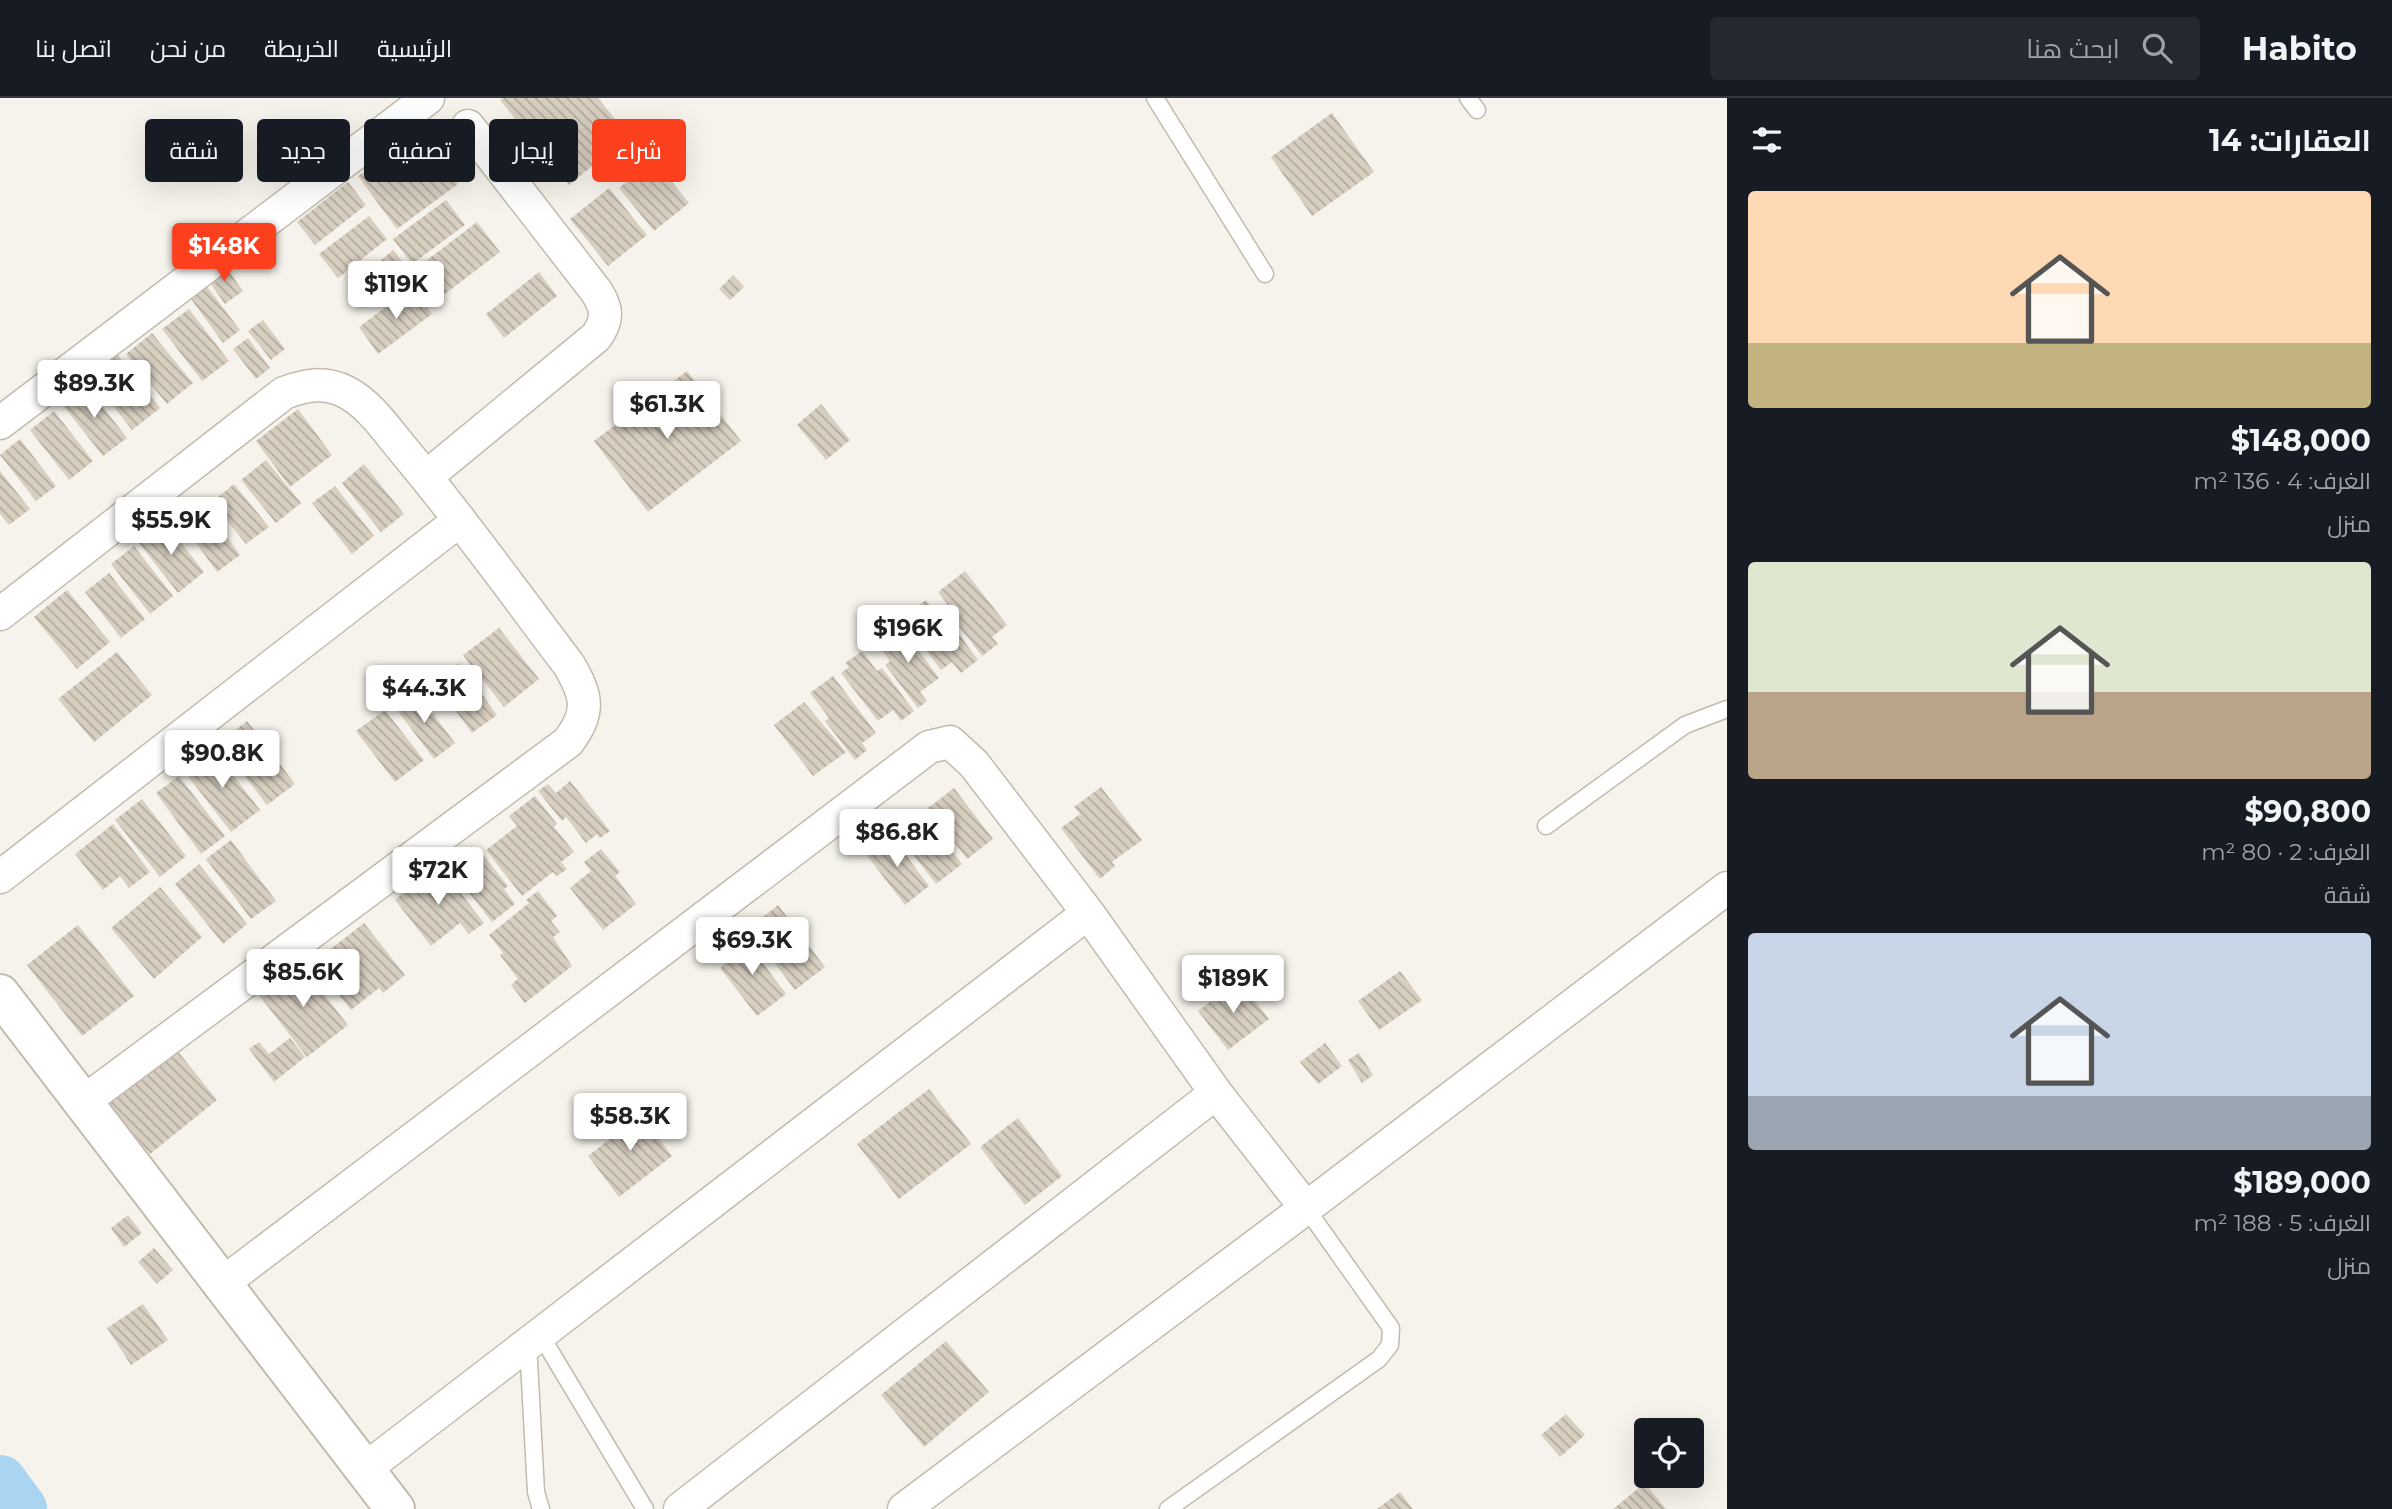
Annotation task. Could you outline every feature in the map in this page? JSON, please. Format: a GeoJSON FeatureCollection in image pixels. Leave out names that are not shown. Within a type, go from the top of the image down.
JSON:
{"type":"FeatureCollection","features":[{"type":"Feature","properties":{"kind":"street"},"geometry":{"type":"LineString","coordinates":[[0,424],[428,98]]}},
{"type":"Feature","properties":{"kind":"street"},"geometry":{"type":"LineString","coordinates":[[426,477],[597,337],[607,315],[606,305],[596,291],[475,134]]}},
{"type":"Feature","properties":{"kind":"street"},"geometry":{"type":"LineString","coordinates":[[0,614],[284,393],[307,384],[345,392],[369,410],[460,520],[569,665],[582,687],[585,706],[580,726],[568,742],[83,1102]]}},
{"type":"Feature","properties":{"kind":"street"},"geometry":{"type":"LineString","coordinates":[[0,877],[460,520]]}},
{"type":"Feature","properties":{"kind":"street"},"geometry":{"type":"LineString","coordinates":[[223,1283],[929,747],[950,742],[974,764],[1088,913],[1216,1093],[1306,1208]]}},
{"type":"Feature","properties":{"kind":"street"},"geometry":{"type":"LineString","coordinates":[[904,1509],[1727,888]]}},
{"type":"Feature","properties":{"kind":"street"},"geometry":{"type":"LineString","coordinates":[[365,1469],[1088,913]]}},
{"type":"Feature","properties":{"kind":"street"},"geometry":{"type":"LineString","coordinates":[[0,994],[395,1509]]}},
{"type":"Feature","properties":{"kind":"street"},"geometry":{"type":"LineString","coordinates":[[680,1509],[1216,1093]]}},
{"type":"Feature","properties":{"kind":"lane"},"geometry":{"type":"LineString","coordinates":[[1155,98],[1265,274]]}},
{"type":"Feature","properties":{"kind":"lane"},"geometry":{"type":"LineString","coordinates":[[1546,826],[1685,725],[1727,709]]}},
{"type":"Feature","properties":{"kind":"lane"},"geometry":{"type":"LineString","coordinates":[[1168,1509],[1380,1359],[1390,1345],[1391,1328],[1306,1208]]}},
{"type":"Feature","properties":{"kind":"lane"},"geometry":{"type":"LineString","coordinates":[[534,1339],[536,1492],[541,1509]]}},
{"type":"Feature","properties":{"kind":"lane"},"geometry":{"type":"LineString","coordinates":[[534,1339],[645,1509]]}},
{"type":"Feature","properties":{"kind":"building"},"geometry":{"type":"Polygon","coordinates":[[[598,98],[615,119],[592,119],[592,166],[578,178],[578,119],[515,119],[500,100],[598,98]]]}},
{"type":"Feature","properties":{"kind":"building"},"geometry":{"type":"Polygon","coordinates":[[[1332,113],[1374,172],[1312,216],[1271,157],[1332,113]]]}},
{"type":"Feature","properties":{"kind":"building"},"geometry":{"type":"Polygon","coordinates":[[[364,172],[364,182],[458,184],[397,229],[358,176],[364,172]]]}},
{"type":"Feature","properties":{"kind":"building"},"geometry":{"type":"Polygon","coordinates":[[[348,182],[366,205],[315,245],[297,222],[348,182]]]}},
{"type":"Feature","properties":{"kind":"building"},"geometry":{"type":"Polygon","coordinates":[[[626,182],[672,182],[689,203],[654,231],[619,188],[626,182]]]}},
{"type":"Feature","properties":{"kind":"building"},"geometry":{"type":"Polygon","coordinates":[[[609,188],[647,235],[608,266],[570,219],[609,188]]]}},
{"type":"Feature","properties":{"kind":"building"},"geometry":{"type":"Polygon","coordinates":[[[446,200],[465,225],[412,264],[393,239],[446,200]]]}},
{"type":"Feature","properties":{"kind":"building"},"geometry":{"type":"Polygon","coordinates":[[[369,216],[387,239],[338,278],[319,254],[369,216]]]}},
{"type":"Feature","properties":{"kind":"building"},"geometry":{"type":"Polygon","coordinates":[[[477,222],[500,252],[437,300],[414,270],[477,222]]]}},
{"type":"Feature","properties":{"kind":"building"},"geometry":{"type":"Polygon","coordinates":[[[393,250],[410,271],[366,308],[349,288],[393,250]]]}},
{"type":"Feature","properties":{"kind":"building"},"geometry":{"type":"Polygon","coordinates":[[[223,263],[243,291],[225,304],[205,276],[223,263]]]}},
{"type":"Feature","properties":{"kind":"building"},"geometry":{"type":"Polygon","coordinates":[[[539,272],[557,296],[504,338],[486,314],[539,272]]]}},
{"type":"Feature","properties":{"kind":"building"},"geometry":{"type":"Polygon","coordinates":[[[733,275],[744,287],[730,300],[719,289],[733,275]]]}},
{"type":"Feature","properties":{"kind":"building"},"geometry":{"type":"Polygon","coordinates":[[[205,284],[240,330],[223,343],[189,296],[205,284]]]}},
{"type":"Feature","properties":{"kind":"building"},"geometry":{"type":"Polygon","coordinates":[[[413,287],[432,314],[378,354],[359,327],[413,287]]]}},
{"type":"Feature","properties":{"kind":"building"},"geometry":{"type":"Polygon","coordinates":[[[189,309],[229,361],[202,381],[162,329],[189,309]]]}},
{"type":"Feature","properties":{"kind":"building"},"geometry":{"type":"Polygon","coordinates":[[[263,320],[285,349],[271,360],[248,331],[263,320]]]}},
{"type":"Feature","properties":{"kind":"building"},"geometry":{"type":"Polygon","coordinates":[[[152,333],[193,383],[167,404],[126,354],[152,333]]]}},
{"type":"Feature","properties":{"kind":"building"},"geometry":{"type":"Polygon","coordinates":[[[248,338],[270,368],[256,379],[233,349],[248,338]]]}},
{"type":"Feature","properties":{"kind":"building"},"geometry":{"type":"Polygon","coordinates":[[[117,354],[160,408],[132,430],[89,375],[117,354]]]}},
{"type":"Feature","properties":{"kind":"building"},"geometry":{"type":"Polygon","coordinates":[[[687,371],[741,441],[648,512],[594,441],[687,371]]]}},
{"type":"Feature","properties":{"kind":"building"},"geometry":{"type":"Polygon","coordinates":[[[85,384],[127,438],[103,456],[61,403],[85,384]]]}},
{"type":"Feature","properties":{"kind":"building"},"geometry":{"type":"Polygon","coordinates":[[[821,404],[850,440],[826,460],[797,425],[821,404]]]}},
{"type":"Feature","properties":{"kind":"building"},"geometry":{"type":"Polygon","coordinates":[[[298,409],[332,455],[290,487],[256,441],[298,409]]]}},
{"type":"Feature","properties":{"kind":"building"},"geometry":{"type":"Polygon","coordinates":[[[54,411],[93,461],[69,480],[30,430],[54,411]]]}},
{"type":"Feature","properties":{"kind":"building"},"geometry":{"type":"Polygon","coordinates":[[[20,439],[56,486],[36,501],[0,455],[20,439]]]}},
{"type":"Feature","properties":{"kind":"building"},"geometry":{"type":"Polygon","coordinates":[[[266,460],[301,503],[276,523],[241,480],[266,460]]]}},
{"type":"Feature","properties":{"kind":"building"},"geometry":{"type":"Polygon","coordinates":[[[364,464],[404,514],[381,532],[342,483],[364,464]]]}},
{"type":"Feature","properties":{"kind":"building"},"geometry":{"type":"Polygon","coordinates":[[[0,471],[30,509],[9,525],[0,514],[0,471]]]}},
{"type":"Feature","properties":{"kind":"building"},"geometry":{"type":"Polygon","coordinates":[[[234,484],[269,527],[246,544],[212,502],[234,484]]]}},
{"type":"Feature","properties":{"kind":"building"},"geometry":{"type":"Polygon","coordinates":[[[335,486],[374,536],[352,554],[312,503],[335,486]]]}},
{"type":"Feature","properties":{"kind":"building"},"geometry":{"type":"Polygon","coordinates":[[[205,506],[240,555],[217,572],[182,523],[205,506]]]}},
{"type":"Feature","properties":{"kind":"building"},"geometry":{"type":"Polygon","coordinates":[[[164,521],[204,572],[178,593],[138,542],[164,521]]]}},
{"type":"Feature","properties":{"kind":"building"},"geometry":{"type":"Polygon","coordinates":[[[134,546],[173,596],[150,614],[111,564],[134,546]]]}},
{"type":"Feature","properties":{"kind":"building"},"geometry":{"type":"Polygon","coordinates":[[[965,571],[1007,625],[992,637],[998,644],[982,656],[949,614],[953,612],[938,592],[965,571]]]}},
{"type":"Feature","properties":{"kind":"building"},"geometry":{"type":"Polygon","coordinates":[[[109,573],[145,619],[121,638],[85,592],[109,573]]]}},
{"type":"Feature","properties":{"kind":"building"},"geometry":{"type":"Polygon","coordinates":[[[67,590],[110,642],[77,669],[34,617],[67,590]]]}},
{"type":"Feature","properties":{"kind":"building"},"geometry":{"type":"Polygon","coordinates":[[[926,600],[948,629],[953,626],[978,660],[961,673],[952,662],[941,670],[902,618],[926,600]]]}},
{"type":"Feature","properties":{"kind":"building"},"geometry":{"type":"Polygon","coordinates":[[[897,622],[939,678],[920,692],[927,701],[918,708],[885,665],[890,661],[877,644],[895,630],[892,625],[897,622]]]}},
{"type":"Feature","properties":{"kind":"building"},"geometry":{"type":"Polygon","coordinates":[[[499,628],[539,679],[504,707],[463,655],[499,628]]]}},
{"type":"Feature","properties":{"kind":"building"},"geometry":{"type":"Polygon","coordinates":[[[862,651],[877,671],[882,668],[914,711],[901,721],[893,710],[878,721],[841,673],[849,667],[845,663],[862,651]]]}},
{"type":"Feature","properties":{"kind":"building"},"geometry":{"type":"Polygon","coordinates":[[[117,652],[152,695],[94,742],[58,699],[117,652]]]}},
{"type":"Feature","properties":{"kind":"building"},"geometry":{"type":"Polygon","coordinates":[[[459,663],[497,715],[472,733],[434,681],[459,663]]]}},
{"type":"Feature","properties":{"kind":"building"},"geometry":{"type":"Polygon","coordinates":[[[833,676],[876,733],[862,743],[867,750],[855,760],[825,721],[829,718],[810,693],[833,676]]]}},
{"type":"Feature","properties":{"kind":"building"},"geometry":{"type":"Polygon","coordinates":[[[415,690],[455,743],[434,759],[394,706],[415,690]]]}},
{"type":"Feature","properties":{"kind":"building"},"geometry":{"type":"Polygon","coordinates":[[[804,702],[846,752],[813,776],[774,725],[804,702]]]}},
{"type":"Feature","properties":{"kind":"building"},"geometry":{"type":"Polygon","coordinates":[[[385,710],[424,760],[395,782],[356,731],[385,710]]]}},
{"type":"Feature","properties":{"kind":"building"},"geometry":{"type":"Polygon","coordinates":[[[247,721],[295,784],[267,805],[219,743],[247,721]]]}},
{"type":"Feature","properties":{"kind":"building"},"geometry":{"type":"Polygon","coordinates":[[[213,749],[260,810],[231,832],[184,771],[213,749]]]}},
{"type":"Feature","properties":{"kind":"building"},"geometry":{"type":"Polygon","coordinates":[[[179,776],[225,836],[201,854],[156,793],[179,776]]]}},
{"type":"Feature","properties":{"kind":"building"},"geometry":{"type":"Polygon","coordinates":[[[570,781],[610,831],[600,838],[597,834],[586,843],[566,817],[562,821],[538,791],[548,784],[556,793],[570,781]]]}},
{"type":"Feature","properties":{"kind":"building"},"geometry":{"type":"Polygon","coordinates":[[[1101,787],[1142,840],[1112,862],[1115,866],[1100,879],[1061,828],[1080,814],[1074,807],[1101,787]]]}},
{"type":"Feature","properties":{"kind":"building"},"geometry":{"type":"Polygon","coordinates":[[[954,788],[993,839],[967,859],[928,808],[954,788]]]}},
{"type":"Feature","properties":{"kind":"building"},"geometry":{"type":"Polygon","coordinates":[[[535,796],[557,824],[554,827],[574,852],[561,862],[567,869],[557,876],[553,872],[522,896],[486,850],[517,826],[509,816],[535,796]]]}},
{"type":"Feature","properties":{"kind":"building"},"geometry":{"type":"Polygon","coordinates":[[[142,799],[186,856],[160,877],[115,820],[142,799]]]}},
{"type":"Feature","properties":{"kind":"building"},"geometry":{"type":"Polygon","coordinates":[[[920,810],[962,864],[936,884],[894,830],[920,810]]]}},
{"type":"Feature","properties":{"kind":"building"},"geometry":{"type":"Polygon","coordinates":[[[113,824],[150,872],[129,888],[120,876],[103,890],[75,854],[113,824]]]}},
{"type":"Feature","properties":{"kind":"building"},"geometry":{"type":"Polygon","coordinates":[[[890,834],[929,886],[905,905],[865,853],[890,834]]]}},
{"type":"Feature","properties":{"kind":"building"},"geometry":{"type":"Polygon","coordinates":[[[231,840],[276,901],[251,919],[206,859],[231,840]]]}},
{"type":"Feature","properties":{"kind":"building"},"geometry":{"type":"Polygon","coordinates":[[[601,849],[620,872],[615,876],[636,904],[603,930],[570,888],[591,871],[584,862],[601,849]]]}},
{"type":"Feature","properties":{"kind":"building"},"geometry":{"type":"Polygon","coordinates":[[[484,856],[508,886],[504,889],[515,904],[492,922],[457,877],[484,856]]]}},
{"type":"Feature","properties":{"kind":"building"},"geometry":{"type":"Polygon","coordinates":[[[199,864],[247,924],[223,944],[175,884],[199,864]]]}},
{"type":"Feature","properties":{"kind":"building"},"geometry":{"type":"Polygon","coordinates":[[[439,865],[484,923],[469,934],[460,923],[431,946],[395,900],[439,865]]]}},
{"type":"Feature","properties":{"kind":"building"},"geometry":{"type":"Polygon","coordinates":[[[160,887],[202,937],[154,979],[111,928],[160,887]]]}},
{"type":"Feature","properties":{"kind":"building"},"geometry":{"type":"Polygon","coordinates":[[[538,891],[557,916],[551,921],[560,932],[553,937],[572,966],[525,1003],[511,985],[518,979],[489,935],[529,903],[526,900],[538,891]]]}},
{"type":"Feature","properties":{"kind":"building"},"geometry":{"type":"Polygon","coordinates":[[[778,905],[825,967],[795,990],[755,937],[769,927],[762,918],[778,905]]]}},
{"type":"Feature","properties":{"kind":"building"},"geometry":{"type":"Polygon","coordinates":[[[364,923],[405,975],[383,993],[379,988],[351,1010],[313,963],[364,923]]]}},
{"type":"Feature","properties":{"kind":"building"},"geometry":{"type":"Polygon","coordinates":[[[78,925],[134,996],[82,1036],[27,965],[78,925]]]}},
{"type":"Feature","properties":{"kind":"building"},"geometry":{"type":"Polygon","coordinates":[[[741,934],[786,994],[757,1016],[720,968],[737,954],[729,943],[741,934]]]}},
{"type":"Feature","properties":{"kind":"building"},"geometry":{"type":"Polygon","coordinates":[[[299,962],[348,1025],[307,1057],[258,994],[299,962]]]}},
{"type":"Feature","properties":{"kind":"building"},"geometry":{"type":"Polygon","coordinates":[[[1400,971],[1422,1000],[1379,1030],[1358,1001],[1400,971]]]}},
{"type":"Feature","properties":{"kind":"building"},"geometry":{"type":"Polygon","coordinates":[[[1239,980],[1269,1019],[1228,1050],[1198,1011],[1239,980]]]}},
{"type":"Feature","properties":{"kind":"building"},"geometry":{"type":"Polygon","coordinates":[[[290,1038],[305,1057],[274,1082],[249,1049],[259,1042],[269,1054],[290,1038]]]}},
{"type":"Feature","properties":{"kind":"building"},"geometry":{"type":"Polygon","coordinates":[[[1325,1043],[1342,1066],[1318,1084],[1300,1062],[1325,1043]]]}},
{"type":"Feature","properties":{"kind":"building"},"geometry":{"type":"Polygon","coordinates":[[[172,1044],[217,1100],[150,1154],[104,1098],[172,1044]]]}},
{"type":"Feature","properties":{"kind":"building"},"geometry":{"type":"Polygon","coordinates":[[[1359,1053],[1373,1075],[1362,1083],[1348,1060],[1359,1053]]]}},
{"type":"Feature","properties":{"kind":"building"},"geometry":{"type":"Polygon","coordinates":[[[929,1089],[971,1144],[899,1199],[857,1144],[929,1089]]]}},
{"type":"Feature","properties":{"kind":"building"},"geometry":{"type":"Polygon","coordinates":[[[633,1105],[672,1156],[619,1197],[588,1156],[624,1128],[616,1118],[633,1105]]]}},
{"type":"Feature","properties":{"kind":"building"},"geometry":{"type":"Polygon","coordinates":[[[1018,1118],[1062,1176],[1025,1205],[980,1147],[1018,1118]]]}},
{"type":"Feature","properties":{"kind":"building"},"geometry":{"type":"Polygon","coordinates":[[[128,1215],[142,1233],[124,1247],[111,1228],[128,1215]]]}},
{"type":"Feature","properties":{"kind":"building"},"geometry":{"type":"Polygon","coordinates":[[[154,1248],[173,1270],[157,1284],[138,1262],[154,1248]]]}},
{"type":"Feature","properties":{"kind":"building"},"geometry":{"type":"Polygon","coordinates":[[[143,1304],[168,1340],[131,1365],[107,1328],[143,1304]]]}},
{"type":"Feature","properties":{"kind":"building"},"geometry":{"type":"Polygon","coordinates":[[[946,1341],[989,1392],[924,1447],[881,1395],[946,1341]]]}},
{"type":"Feature","properties":{"kind":"building"},"geometry":{"type":"Polygon","coordinates":[[[1566,1414],[1585,1435],[1560,1457],[1541,1435],[1566,1414]]]}},
{"type":"Feature","properties":{"kind":"building"},"geometry":{"type":"Polygon","coordinates":[[[1639,1488],[1649,1488],[1666,1509],[1613,1509],[1639,1488]]]}},
{"type":"Feature","properties":{"kind":"building"},"geometry":{"type":"Polygon","coordinates":[[[1400,1492],[1413,1509],[1377,1509],[1400,1492]]]}},
{"type":"Feature","properties":{"kind":"waterway"},"geometry":{"type":"LineString","coordinates":[[0,1482],[20,1509]]}}]}
